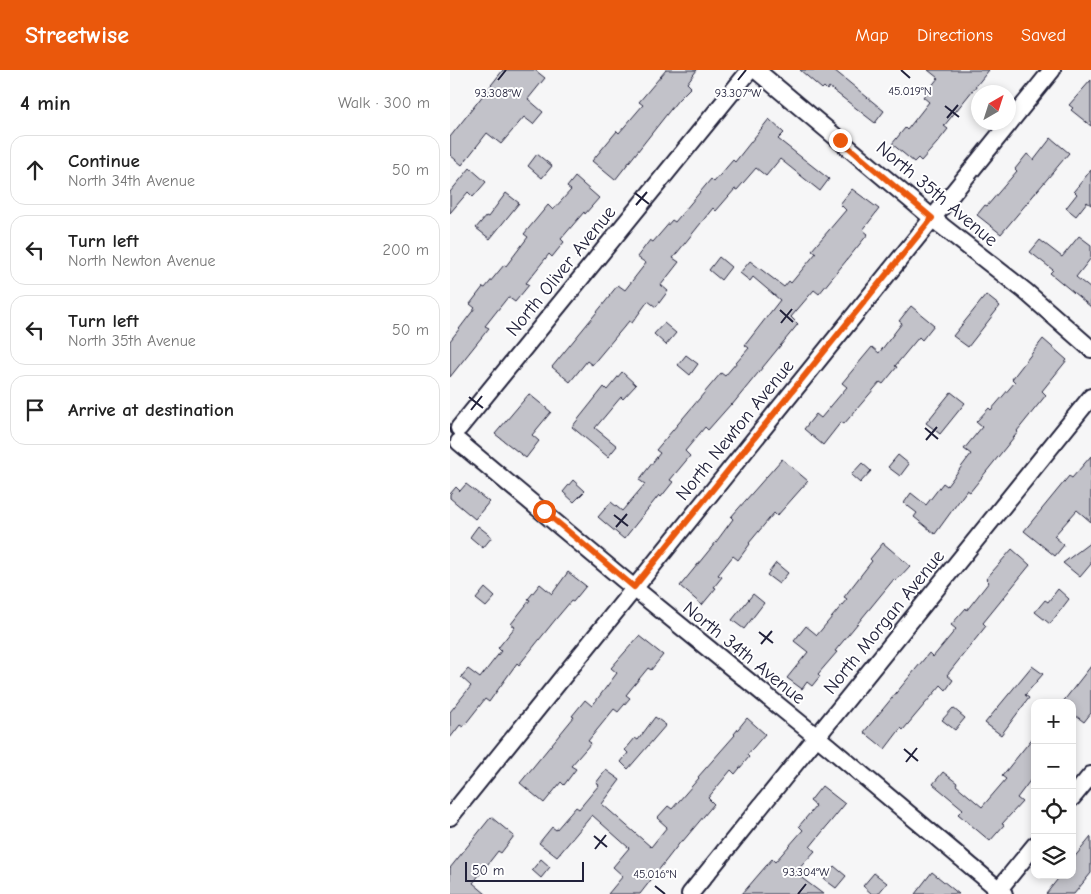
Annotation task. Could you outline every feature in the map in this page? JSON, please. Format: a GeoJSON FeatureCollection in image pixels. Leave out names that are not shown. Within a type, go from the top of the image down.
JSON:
{"type":"FeatureCollection","features":[{"type":"Feature","properties":{"kind":"street","name":"North Oliver Avenue"},"geometry":{"type":"LineString","coordinates":[[455,435],[750,70]]}},
{"type":"Feature","properties":{"kind":"street","name":"North 35th Avenue"},"geometry":{"type":"LineString","coordinates":[[756,70],[932,218],[1025,291],[1091,349]]}},
{"type":"Feature","properties":{"kind":"street","name":"North Newton Avenue"},"geometry":{"type":"LineString","coordinates":[[450,816],[1052,70]]}},
{"type":"Feature","properties":{"kind":"street","name":"North Morgan Avenue"},"geometry":{"type":"LineString","coordinates":[[690,894],[1091,397]]}},
{"type":"Feature","properties":{"kind":"street","name":"North 34th Avenue"},"geometry":{"type":"LineString","coordinates":[[455,435],[999,893]]}},
{"type":"Feature","properties":{"kind":"street"},"geometry":{"type":"LineString","coordinates":[[1076,793],[1091,775]]}},
{"type":"Feature","properties":{"kind":"street"},"geometry":{"type":"LineString","coordinates":[[999,893],[1031,850]]}},
{"type":"Feature","properties":{"kind":"building"},"geometry":{"type":"Polygon","coordinates":[[[503,70],[535,70],[545,78],[528,99],[543,112],[533,124],[524,117],[501,144],[487,133],[462,165],[450,155],[450,137],[503,70]]]}},
{"type":"Feature","properties":{"kind":"building"},"geometry":{"type":"Polygon","coordinates":[[[666,70],[697,70],[687,83],[691,87],[678,100],[615,180],[592,161],[617,131],[619,133],[643,105],[639,102],[666,70]]]}},
{"type":"Feature","properties":{"kind":"building"},"geometry":{"type":"Polygon","coordinates":[[[800,70],[834,70],[884,111],[875,123],[829,87],[827,90],[824,87],[822,89],[800,70]]]}},
{"type":"Feature","properties":{"kind":"building"},"geometry":{"type":"Polygon","coordinates":[[[928,70],[989,70],[977,85],[971,85],[971,92],[944,126],[948,129],[937,143],[921,161],[918,158],[914,162],[892,144],[905,128],[907,130],[929,102],[923,97],[938,78],[928,70]]]}},
{"type":"Feature","properties":{"kind":"building"},"geometry":{"type":"Polygon","coordinates":[[[1091,80],[1091,126],[1071,110],[1073,108],[1069,105],[1091,80]]]}},
{"type":"Feature","properties":{"kind":"building"},"geometry":{"type":"Polygon","coordinates":[[[769,119],[784,133],[778,139],[829,179],[820,191],[780,159],[766,176],[756,168],[716,211],[713,208],[673,258],[679,262],[661,285],[668,291],[656,307],[648,301],[632,323],[629,321],[592,365],[587,361],[570,382],[552,367],[618,285],[625,290],[646,263],[637,257],[650,240],[653,242],[672,220],[675,222],[711,179],[714,182],[733,160],[735,162],[769,119]]]}},
{"type":"Feature","properties":{"kind":"building"},"geometry":{"type":"Polygon","coordinates":[[[1051,138],[1069,153],[1001,234],[977,215],[1017,171],[1015,169],[1027,154],[1034,160],[1051,138]]]}},
{"type":"Feature","properties":{"kind":"building"},"geometry":{"type":"Polygon","coordinates":[[[537,154],[552,166],[542,178],[528,166],[537,154]]]}},
{"type":"Feature","properties":{"kind":"building"},"geometry":{"type":"Polygon","coordinates":[[[470,168],[486,182],[473,197],[468,192],[450,213],[450,192],[470,168]]]}},
{"type":"Feature","properties":{"kind":"building"},"geometry":{"type":"Polygon","coordinates":[[[1091,170],[1091,205],[1087,202],[1076,216],[1066,208],[1077,194],[1074,191],[1091,170]]]}},
{"type":"Feature","properties":{"kind":"building"},"geometry":{"type":"Polygon","coordinates":[[[575,177],[599,198],[561,239],[564,242],[552,257],[549,254],[526,283],[529,285],[515,302],[508,297],[485,326],[489,328],[450,377],[450,341],[475,308],[470,304],[483,287],[485,288],[504,265],[506,266],[528,237],[524,234],[548,205],[553,210],[571,190],[567,187],[575,177]]]}},
{"type":"Feature","properties":{"kind":"building"},"geometry":{"type":"Polygon","coordinates":[[[852,189],[879,209],[863,230],[868,234],[819,294],[814,290],[791,317],[798,324],[732,405],[708,430],[705,427],[685,451],[690,456],[670,480],[673,482],[661,497],[659,495],[624,539],[598,517],[611,502],[622,511],[645,484],[639,480],[660,453],[656,450],[721,373],[725,376],[749,348],[745,345],[780,300],[753,277],[750,281],[740,273],[750,261],[784,287],[789,281],[791,283],[816,253],[812,250],[846,210],[840,204],[852,189]]]}},
{"type":"Feature","properties":{"kind":"building"},"geometry":{"type":"Polygon","coordinates":[[[506,193],[519,203],[490,239],[476,228],[486,216],[488,217],[506,193]]]}},
{"type":"Feature","properties":{"kind":"building"},"geometry":{"type":"Polygon","coordinates":[[[1079,236],[1091,245],[1091,258],[1076,277],[1091,289],[1091,307],[1050,273],[1053,270],[1030,252],[1040,240],[1062,257],[1079,236]]]}},
{"type":"Feature","properties":{"kind":"building"},"geometry":{"type":"Polygon","coordinates":[[[719,257],[731,267],[721,280],[709,270],[719,257]]]}},
{"type":"Feature","properties":{"kind":"building"},"geometry":{"type":"Polygon","coordinates":[[[986,295],[1000,306],[968,347],[953,336],[986,295]]]}},
{"type":"Feature","properties":{"kind":"building"},"geometry":{"type":"Polygon","coordinates":[[[911,306],[934,325],[922,340],[919,337],[883,384],[880,382],[844,424],[841,422],[823,445],[804,429],[816,414],[821,418],[847,387],[842,383],[872,347],[879,353],[902,323],[899,321],[911,306]]]}},
{"type":"Feature","properties":{"kind":"building"},"geometry":{"type":"Polygon","coordinates":[[[664,323],[676,333],[666,345],[654,334],[664,323]]]}},
{"type":"Feature","properties":{"kind":"building"},"geometry":{"type":"Polygon","coordinates":[[[1043,339],[1067,360],[1042,391],[1046,395],[1018,432],[970,492],[967,490],[935,534],[914,517],[917,513],[904,503],[911,493],[926,505],[943,483],[947,486],[971,454],[964,449],[982,427],[976,422],[989,408],[991,410],[1015,382],[1012,379],[1043,339]]]}},
{"type":"Feature","properties":{"kind":"building"},"geometry":{"type":"Polygon","coordinates":[[[686,355],[698,364],[690,375],[678,365],[686,355]]]}},
{"type":"Feature","properties":{"kind":"building"},"geometry":{"type":"Polygon","coordinates":[[[622,372],[636,385],[623,399],[621,397],[595,428],[617,446],[608,457],[572,427],[604,387],[607,390],[622,372]]]}},
{"type":"Feature","properties":{"kind":"building"},"geometry":{"type":"Polygon","coordinates":[[[951,392],[965,403],[940,434],[926,423],[951,392]]]}},
{"type":"Feature","properties":{"kind":"building"},"geometry":{"type":"Polygon","coordinates":[[[529,394],[551,412],[532,435],[539,441],[526,458],[495,434],[529,394]]]}},
{"type":"Feature","properties":{"kind":"building"},"geometry":{"type":"Polygon","coordinates":[[[898,455],[909,464],[900,476],[888,467],[898,455]]]}},
{"type":"Feature","properties":{"kind":"building"},"geometry":{"type":"Polygon","coordinates":[[[1091,456],[1091,522],[1077,510],[1054,536],[1064,545],[1055,556],[1024,531],[1069,476],[1072,478],[1091,456]]]}},
{"type":"Feature","properties":{"kind":"building"},"geometry":{"type":"Polygon","coordinates":[[[782,459],[808,481],[777,516],[774,513],[749,543],[738,560],[733,556],[718,575],[722,577],[714,587],[716,588],[702,605],[680,586],[733,519],[731,517],[782,459]]]}},
{"type":"Feature","properties":{"kind":"building"},"geometry":{"type":"Polygon","coordinates":[[[862,463],[871,471],[860,483],[851,475],[862,463]]]}},
{"type":"Feature","properties":{"kind":"building"},"geometry":{"type":"Polygon","coordinates":[[[573,480],[585,491],[574,502],[563,492],[573,480]]]}},
{"type":"Feature","properties":{"kind":"building"},"geometry":{"type":"Polygon","coordinates":[[[466,484],[489,502],[475,519],[450,498],[450,494],[456,487],[460,491],[466,484]]]}},
{"type":"Feature","properties":{"kind":"building"},"geometry":{"type":"Polygon","coordinates":[[[478,526],[492,537],[483,548],[470,537],[478,526]]]}},
{"type":"Feature","properties":{"kind":"building"},"geometry":{"type":"Polygon","coordinates":[[[1091,542],[1091,564],[1080,577],[1063,563],[1091,542]]]}},
{"type":"Feature","properties":{"kind":"building"},"geometry":{"type":"Polygon","coordinates":[[[883,543],[910,566],[896,581],[894,579],[835,651],[837,652],[818,674],[820,676],[812,686],[807,682],[802,689],[787,678],[808,652],[794,641],[806,626],[817,635],[847,599],[844,597],[872,561],[870,559],[883,543]]]}},
{"type":"Feature","properties":{"kind":"building"},"geometry":{"type":"Polygon","coordinates":[[[1012,549],[1030,565],[983,623],[986,626],[947,675],[953,680],[946,690],[941,685],[903,730],[901,728],[885,749],[864,732],[929,653],[933,657],[956,629],[951,625],[966,608],[967,610],[989,582],[986,579],[1012,549]]]}},
{"type":"Feature","properties":{"kind":"building"},"geometry":{"type":"Polygon","coordinates":[[[776,563],[788,573],[779,584],[767,575],[776,563]]]}},
{"type":"Feature","properties":{"kind":"building"},"geometry":{"type":"Polygon","coordinates":[[[568,572],[586,586],[573,602],[571,601],[519,665],[517,663],[489,702],[485,699],[463,727],[460,725],[450,738],[450,712],[471,686],[461,677],[468,669],[480,678],[501,651],[498,648],[515,627],[511,624],[540,584],[552,594],[568,572]]]}},
{"type":"Feature","properties":{"kind":"building"},"geometry":{"type":"Polygon","coordinates":[[[485,588],[495,597],[486,607],[476,599],[485,588]]]}},
{"type":"Feature","properties":{"kind":"building"},"geometry":{"type":"Polygon","coordinates":[[[1058,589],[1069,599],[1050,624],[1035,612],[1045,600],[1048,602],[1058,589]]]}},
{"type":"Feature","properties":{"kind":"building"},"geometry":{"type":"Polygon","coordinates":[[[753,594],[764,603],[744,629],[732,620],[753,594]]]}},
{"type":"Feature","properties":{"kind":"building"},"geometry":{"type":"Polygon","coordinates":[[[639,636],[663,655],[651,670],[648,668],[626,695],[630,698],[618,712],[614,709],[588,741],[591,743],[571,766],[576,769],[564,785],[561,782],[544,803],[520,783],[574,717],[572,716],[585,700],[592,706],[617,673],[611,668],[639,636]]]}},
{"type":"Feature","properties":{"kind":"building"},"geometry":{"type":"Polygon","coordinates":[[[1032,666],[1043,674],[1025,695],[1029,698],[1001,735],[985,723],[1032,666]]]}},
{"type":"Feature","properties":{"kind":"building"},"geometry":{"type":"Polygon","coordinates":[[[1091,666],[1091,713],[1084,722],[1076,716],[1076,699],[1065,699],[1091,666]]]}},
{"type":"Feature","properties":{"kind":"building"},"geometry":{"type":"Polygon","coordinates":[[[953,708],[965,718],[955,730],[942,720],[953,708]]]}},
{"type":"Feature","properties":{"kind":"building"},"geometry":{"type":"Polygon","coordinates":[[[655,717],[666,725],[628,769],[621,762],[628,753],[625,750],[635,738],[638,740],[655,717]]]}},
{"type":"Feature","properties":{"kind":"building"},"geometry":{"type":"Polygon","coordinates":[[[747,718],[765,734],[747,755],[749,757],[735,774],[731,770],[708,798],[714,804],[682,840],[640,894],[608,894],[623,876],[613,867],[629,848],[592,815],[557,857],[539,843],[552,827],[556,830],[576,807],[579,809],[599,785],[596,783],[606,770],[620,780],[602,804],[651,847],[667,827],[657,818],[668,806],[672,809],[735,735],[747,718]]]}},
{"type":"Feature","properties":{"kind":"building"},"geometry":{"type":"Polygon","coordinates":[[[1031,740],[1031,779],[1017,798],[1022,802],[1002,824],[1004,825],[990,841],[958,814],[963,809],[933,784],[943,772],[982,807],[1006,779],[1002,776],[1031,740]]]}},
{"type":"Feature","properties":{"kind":"building"},"geometry":{"type":"Polygon","coordinates":[[[822,786],[845,804],[810,847],[815,851],[795,873],[823,894],[742,894],[772,859],[775,862],[803,830],[799,826],[816,806],[810,801],[822,786]]]}},
{"type":"Feature","properties":{"kind":"building"},"geometry":{"type":"Polygon","coordinates":[[[491,817],[514,836],[501,853],[498,851],[473,883],[486,894],[450,894],[450,868],[491,817]]]}},
{"type":"Feature","properties":{"kind":"building"},"geometry":{"type":"Polygon","coordinates":[[[1091,837],[1091,873],[1074,894],[1046,894],[1058,879],[1076,879],[1076,855],[1091,837]]]}},
{"type":"Feature","properties":{"kind":"building"},"geometry":{"type":"Polygon","coordinates":[[[541,859],[550,867],[541,878],[532,870],[541,859]]]}},
{"type":"Feature","properties":{"kind":"building"},"geometry":{"type":"Polygon","coordinates":[[[834,866],[846,876],[836,888],[824,879],[834,866]]]}},
{"type":"Feature","properties":{"kind":"building"},"geometry":{"type":"Polygon","coordinates":[[[932,872],[959,894],[915,894],[932,872]]]}},
{"type":"Feature","properties":{"kind":"building"},"geometry":{"type":"Polygon","coordinates":[[[874,873],[887,883],[878,894],[872,894],[863,886],[874,873]]]}},
{"type":"Feature","properties":{"kind":"route"},"geometry":{"type":"LineString","coordinates":[[544,511],[634,587],[932,218],[840,140]]}}]}
